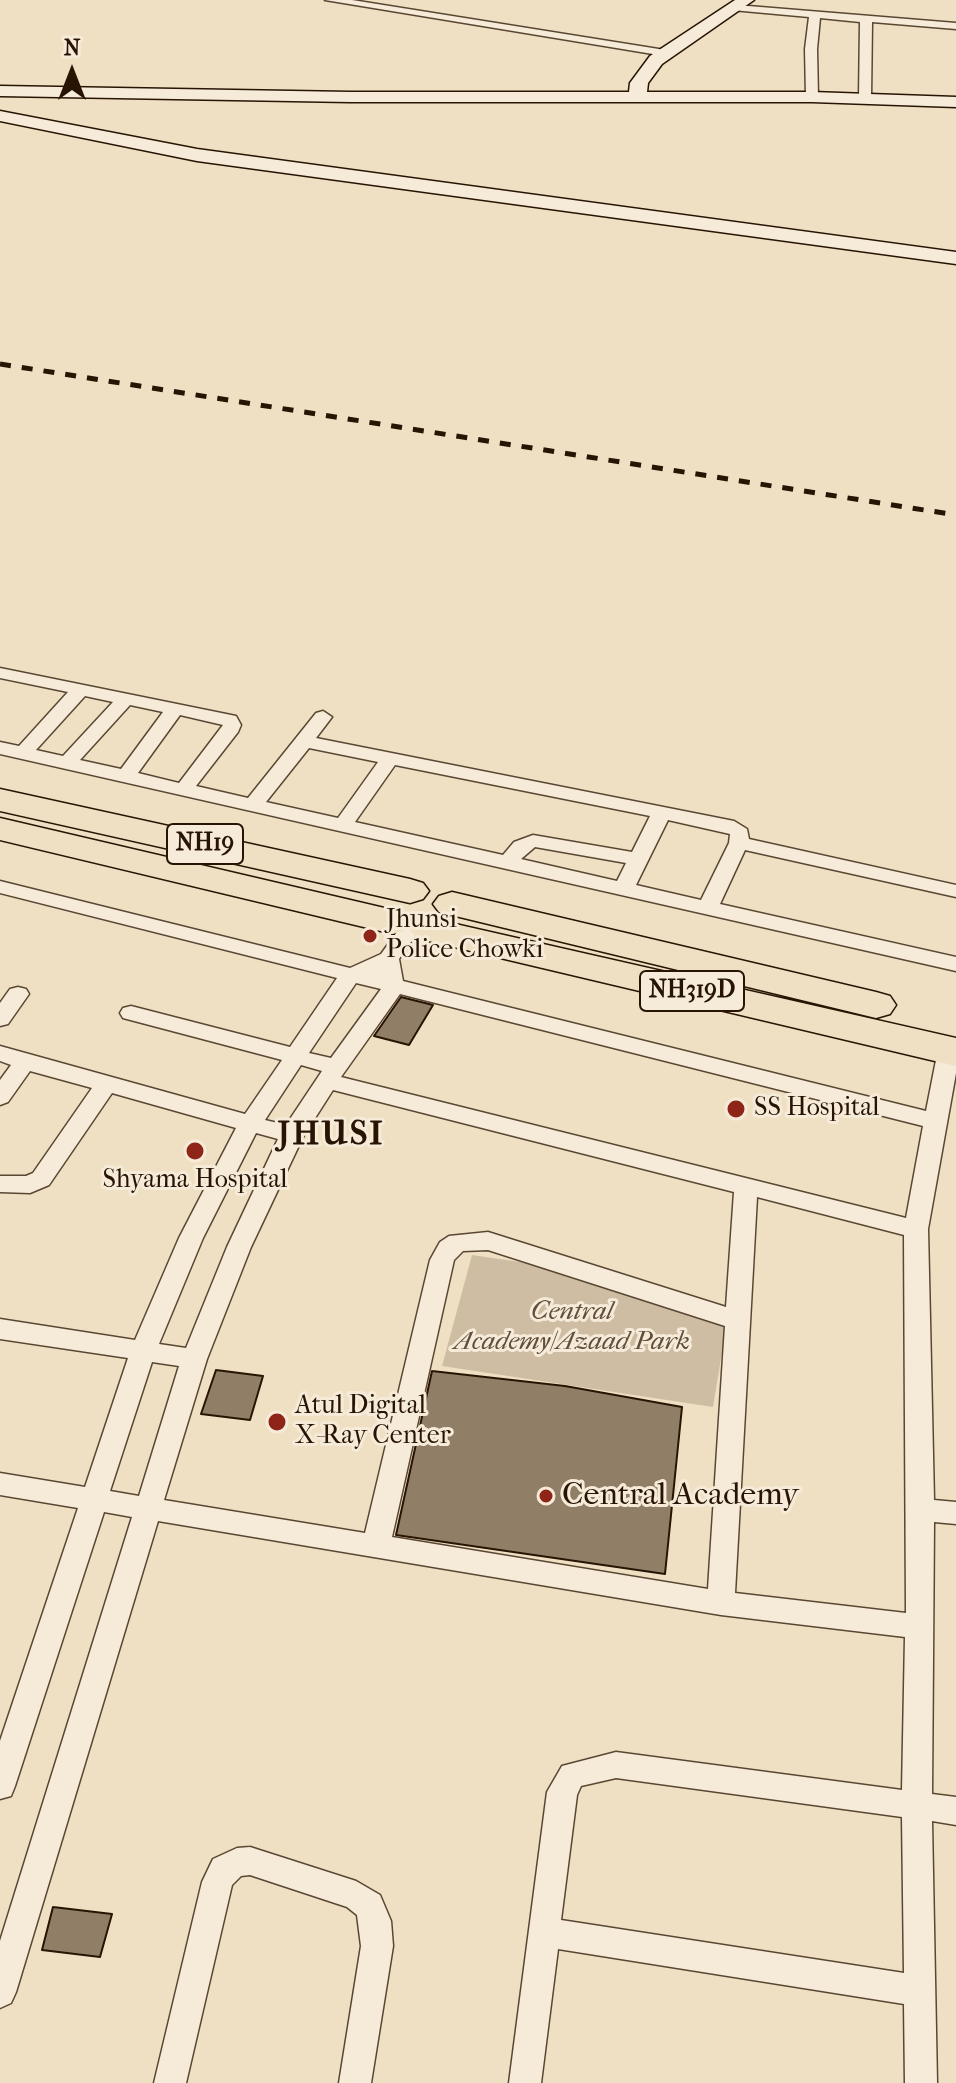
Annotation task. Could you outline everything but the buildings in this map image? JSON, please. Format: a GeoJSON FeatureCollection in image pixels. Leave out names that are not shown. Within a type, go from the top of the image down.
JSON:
{"type":"FeatureCollection","features":[{"type":"Feature","properties":{"kind":"highway","name":"NH19"},"geometry":{"type":"LineString","coordinates":[[0,800],[413,923]]}},
{"type":"Feature","properties":{"kind":"highway","name":"NH319D"},"geometry":{"type":"LineString","coordinates":[[0,829],[954,1042]]}},
{"type":"Feature","properties":{"kind":"street"},"geometry":{"type":"LineString","coordinates":[[331,0],[665,53]]}},
{"type":"Feature","properties":{"kind":"street"},"geometry":{"type":"LineString","coordinates":[[637,98],[644,75],[665,53],[741,4],[815,15],[956,26]]}},
{"type":"Feature","properties":{"kind":"street"},"geometry":{"type":"LineString","coordinates":[[812,97],[815,15]]}},
{"type":"Feature","properties":{"kind":"street"},"geometry":{"type":"LineString","coordinates":[[865,98],[866,19]]}},
{"type":"Feature","properties":{"kind":"street"},"geometry":{"type":"LineString","coordinates":[[0,91],[812,97],[956,102]]}},
{"type":"Feature","properties":{"kind":"street"},"geometry":{"type":"LineString","coordinates":[[0,116],[101,138],[212,157],[956,258]]}},
{"type":"Feature","properties":{"kind":"street"},"geometry":{"type":"LineString","coordinates":[[0,695],[9,675],[224,718],[232,725],[183,790]]}},
{"type":"Feature","properties":{"kind":"street"},"geometry":{"type":"LineString","coordinates":[[23,753],[81,689]]}},
{"type":"Feature","properties":{"kind":"street"},"geometry":{"type":"LineString","coordinates":[[67,763],[126,698]]}},
{"type":"Feature","properties":{"kind":"street"},"geometry":{"type":"LineString","coordinates":[[125,777],[176,708]]}},
{"type":"Feature","properties":{"kind":"street"},"geometry":{"type":"LineString","coordinates":[[253,805],[323,717]]}},
{"type":"Feature","properties":{"kind":"street"},"geometry":{"type":"LineString","coordinates":[[304,741],[734,827],[740,833],[739,843],[707,909]]}},
{"type":"Feature","properties":{"kind":"street"},"geometry":{"type":"LineString","coordinates":[[0,748],[956,964]]}},
{"type":"Feature","properties":{"kind":"street"},"geometry":{"type":"LineString","coordinates":[[343,826],[390,758]]}},
{"type":"Feature","properties":{"kind":"street"},"geometry":{"type":"LineString","coordinates":[[623,890],[662,811]]}},
{"type":"Feature","properties":{"kind":"street"},"geometry":{"type":"LineString","coordinates":[[508,863],[521,846],[533,841],[639,859]]}},
{"type":"Feature","properties":{"kind":"street"},"geometry":{"type":"LineString","coordinates":[[739,843],[956,891]]}},
{"type":"Feature","properties":{"kind":"street"},"geometry":{"type":"LineString","coordinates":[[0,887],[934,1121]]}},
{"type":"Feature","properties":{"kind":"street"},"geometry":{"type":"LineString","coordinates":[[0,1786],[143,1351],[191,1238],[249,1125],[350,976],[413,923]]}},
{"type":"Feature","properties":{"kind":"street"},"geometry":{"type":"LineString","coordinates":[[0,1992],[194,1359],[239,1247],[292,1135],[394,987],[413,923]]}},
{"type":"Feature","properties":{"kind":"street"},"geometry":{"type":"LineString","coordinates":[[0,1019],[18,994]]}},
{"type":"Feature","properties":{"kind":"street"},"geometry":{"type":"LineString","coordinates":[[131,1013],[294,1057],[332,1074],[746,1188],[916,1229]]}},
{"type":"Feature","properties":{"kind":"street"},"geometry":{"type":"LineString","coordinates":[[921,2083],[917,1805],[921,1510],[916,1229],[934,1121],[948,1094],[954,1042]]}},
{"type":"Feature","properties":{"kind":"street"},"geometry":{"type":"LineString","coordinates":[[0,1053],[292,1135]]}},
{"type":"Feature","properties":{"kind":"street"},"geometry":{"type":"LineString","coordinates":[[0,1097],[25,1062]]}},
{"type":"Feature","properties":{"kind":"street"},"geometry":{"type":"LineString","coordinates":[[0,1184],[30,1185],[41,1179],[106,1085]]}},
{"type":"Feature","properties":{"kind":"street"},"geometry":{"type":"LineString","coordinates":[[721,1603],[746,1188]]}},
{"type":"Feature","properties":{"kind":"street"},"geometry":{"type":"LineString","coordinates":[[376,1546],[442,1260],[449,1248],[458,1242],[488,1241],[737,1320]]}},
{"type":"Feature","properties":{"kind":"street"},"geometry":{"type":"LineString","coordinates":[[0,1329],[194,1359]]}},
{"type":"Feature","properties":{"kind":"street"},"geometry":{"type":"LineString","coordinates":[[0,1484],[721,1603],[921,1627]]}},
{"type":"Feature","properties":{"kind":"street"},"geometry":{"type":"LineString","coordinates":[[921,1510],[956,1513]]}},
{"type":"Feature","properties":{"kind":"street"},"geometry":{"type":"LineString","coordinates":[[525,2083],[562,1792],[572,1775],[616,1765],[956,1811]]}},
{"type":"Feature","properties":{"kind":"street"},"geometry":{"type":"LineString","coordinates":[[170,2083],[217,1882],[224,1869],[237,1862],[250,1861],[356,1896],[369,1905],[375,1921],[377,1946],[355,2083]]}},
{"type":"Feature","properties":{"kind":"street"},"geometry":{"type":"LineString","coordinates":[[544,1932],[920,1991]]}},
{"type":"Feature","properties":{"kind":"green space","name":"Central Academy/Azaad Park"},"geometry":{"type":"Polygon","coordinates":[[[472,1255],[596,1273],[727,1322],[713,1407],[442,1366],[472,1255]]]}},
{"type":"Feature","properties":{"kind":"railway"},"geometry":{"type":"LineString","coordinates":[[0,364],[956,515]]}},
{"type":"Feature","properties":{"kind":"place","name":"Jhunsi Police Chowki"},"geometry":{"type":"Point","coordinates":[370,936]}},
{"type":"Feature","properties":{"kind":"place","name":"SS Hospital"},"geometry":{"type":"Point","coordinates":[736,1109]}},
{"type":"Feature","properties":{"kind":"place","name":"Shyama Hospital"},"geometry":{"type":"Point","coordinates":[195,1151]}},
{"type":"Feature","properties":{"kind":"place","name":"Atul Digital X-Ray Center"},"geometry":{"type":"Point","coordinates":[277,1422]}},
{"type":"Feature","properties":{"kind":"place","name":"Central Academy"},"geometry":{"type":"Point","coordinates":[546,1496]}},
{"type":"Feature","properties":{"kind":"district","name":"JHUSI"},"geometry":{"type":"Point","coordinates":[331,1136]}}]}
